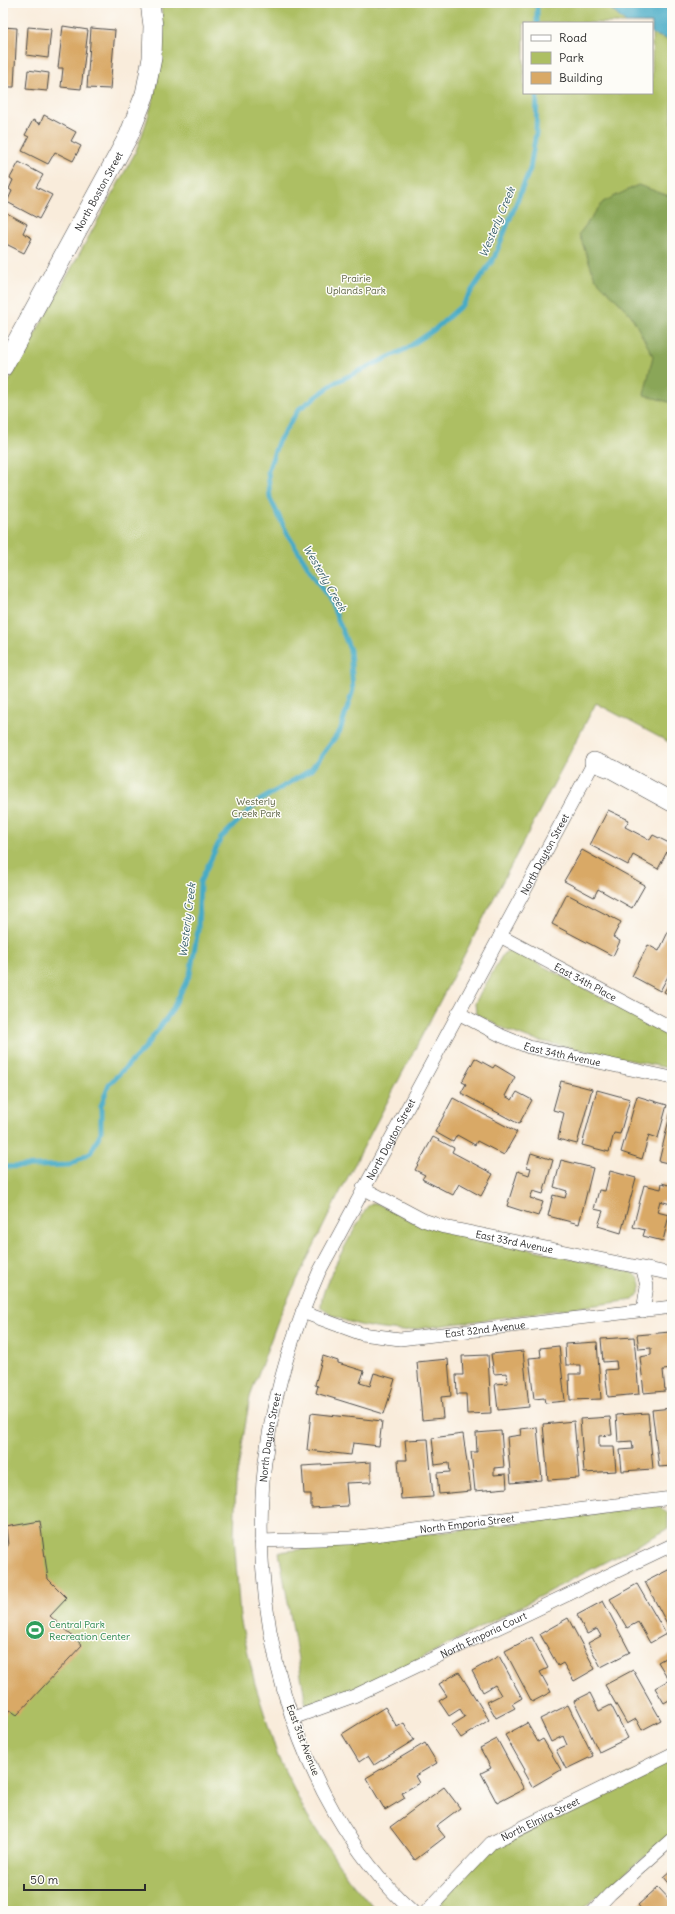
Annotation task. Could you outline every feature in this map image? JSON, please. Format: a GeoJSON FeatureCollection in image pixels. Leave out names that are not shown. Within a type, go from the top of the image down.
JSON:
{"type":"FeatureCollection","features":[{"type":"Feature","properties":{"kind":"street","name":"North Boston Street"},"geometry":{"type":"LineString","coordinates":[[3,367],[129,135],[145,94],[152,58],[150,3]]}},
{"type":"Feature","properties":{"kind":"street"},"geometry":{"type":"LineString","coordinates":[[594,762],[612,769],[672,802]]}},
{"type":"Feature","properties":{"kind":"street","name":"North Dayton Street"},"geometry":{"type":"LineString","coordinates":[[261,1541],[262,1493],[268,1442],[277,1391],[291,1341],[319,1272],[594,762]]}},
{"type":"Feature","properties":{"kind":"street","name":"East 34th Place"},"geometry":{"type":"LineString","coordinates":[[500,936],[672,1028]]}},
{"type":"Feature","properties":{"kind":"street","name":"East 34th Avenue"},"geometry":{"type":"LineString","coordinates":[[458,1013],[502,1036],[529,1047],[672,1078]]}},
{"type":"Feature","properties":{"kind":"street","name":"East 33rd Avenue"},"geometry":{"type":"LineString","coordinates":[[363,1188],[423,1220],[444,1227],[643,1270],[672,1274]]}},
{"type":"Feature","properties":{"kind":"street"},"geometry":{"type":"LineString","coordinates":[[643,1270],[647,1286],[643,1310]]}},
{"type":"Feature","properties":{"kind":"street","name":"East 32nd Avenue"},"geometry":{"type":"LineString","coordinates":[[302,1312],[362,1334],[400,1339],[672,1307]]}},
{"type":"Feature","properties":{"kind":"street","name":"North Emporia Street"},"geometry":{"type":"LineString","coordinates":[[261,1541],[350,1538],[669,1502]]}},
{"type":"Feature","properties":{"kind":"street","name":"East 31st Avenue"},"geometry":{"type":"LineString","coordinates":[[261,1541],[269,1623],[277,1664],[293,1718],[307,1756],[330,1805],[353,1843],[375,1872],[412,1911]]}},
{"type":"Feature","properties":{"kind":"street","name":"North Emporia Court"},"geometry":{"type":"LineString","coordinates":[[293,1718],[354,1696],[672,1545]]}},
{"type":"Feature","properties":{"kind":"street","name":"North Elmira Street"},"geometry":{"type":"LineString","coordinates":[[427,1911],[492,1843],[672,1754]]}},
{"type":"Feature","properties":{"kind":"street"},"geometry":{"type":"LineString","coordinates":[[594,1911],[610,1894],[672,1839]]}},
{"type":"Feature","properties":{"kind":"green space","name":"Westerly Creek Park"},"geometry":{"type":"Polygon","coordinates":[[[161,3],[672,3],[672,744],[596,703],[338,1196],[280,1315],[250,1396],[236,1482],[234,1535],[240,1618],[255,1684],[278,1757],[307,1816],[348,1878],[376,1911],[3,1911],[3,392],[135,153],[153,98],[160,61],[161,3]]]}},
{"type":"Feature","properties":{"kind":"green space"},"geometry":{"type":"Polygon","coordinates":[[[638,185],[672,197],[672,403],[644,395],[653,356],[631,315],[595,278],[579,234],[603,202],[638,185]]]}},
{"type":"Feature","properties":{"kind":"green space"},"geometry":{"type":"Polygon","coordinates":[[[511,949],[672,1035],[672,1069],[530,1039],[509,1031],[476,1014],[475,1003],[503,954],[511,949]]]}},
{"type":"Feature","properties":{"kind":"green space"},"geometry":{"type":"Polygon","coordinates":[[[371,1203],[376,1203],[414,1222],[634,1273],[641,1283],[640,1290],[633,1300],[401,1331],[369,1327],[349,1322],[330,1314],[321,1308],[322,1298],[326,1285],[339,1257],[367,1207],[371,1203]]]}},
{"type":"Feature","properties":{"kind":"green space"},"geometry":{"type":"Polygon","coordinates":[[[659,1506],[668,1514],[668,1529],[361,1690],[306,1704],[279,1552],[659,1506]]]}},
{"type":"Feature","properties":{"kind":"green space"},"geometry":{"type":"Polygon","coordinates":[[[672,1754],[672,1834],[580,1911],[454,1911],[441,1902],[491,1843],[672,1754]]]}},
{"type":"Feature","properties":{"kind":"water"},"geometry":{"type":"Polygon","coordinates":[[[604,3],[660,3],[672,12],[672,41],[653,34],[653,22],[625,22],[604,3]]]}},
{"type":"Feature","properties":{"kind":"building"},"geometry":{"type":"Polygon","coordinates":[[[63,26],[88,30],[81,89],[61,87],[63,68],[58,68],[63,26]]]}},
{"type":"Feature","properties":{"kind":"building"},"geometry":{"type":"Polygon","coordinates":[[[3,27],[17,28],[14,87],[3,87],[3,27]]]}},
{"type":"Feature","properties":{"kind":"building"},"geometry":{"type":"Polygon","coordinates":[[[28,27],[51,29],[48,58],[26,55],[28,27]]]}},
{"type":"Feature","properties":{"kind":"building"},"geometry":{"type":"Polygon","coordinates":[[[91,28],[115,30],[110,89],[87,88],[91,28]]]}},
{"type":"Feature","properties":{"kind":"building"},"geometry":{"type":"Polygon","coordinates":[[[28,70],[49,73],[47,91],[26,89],[28,70]]]}},
{"type":"Feature","properties":{"kind":"building"},"geometry":{"type":"Polygon","coordinates":[[[44,115],[76,132],[71,141],[81,146],[73,161],[55,152],[48,164],[22,151],[29,137],[25,135],[33,120],[40,124],[44,115]]]}},
{"type":"Feature","properties":{"kind":"building"},"geometry":{"type":"Polygon","coordinates":[[[19,162],[43,175],[36,187],[52,195],[39,219],[7,202],[12,191],[9,189],[13,180],[10,178],[19,162]]]}},
{"type":"Feature","properties":{"kind":"building"},"geometry":{"type":"Polygon","coordinates":[[[3,211],[27,224],[23,233],[32,238],[24,253],[4,243],[3,246],[3,211]]]}},
{"type":"Feature","properties":{"kind":"building"},"geometry":{"type":"Polygon","coordinates":[[[608,810],[629,820],[625,827],[650,840],[653,835],[671,844],[658,869],[633,855],[628,865],[590,845],[608,810]]]}},
{"type":"Feature","properties":{"kind":"building"},"geometry":{"type":"Polygon","coordinates":[[[582,850],[645,885],[632,908],[598,889],[594,897],[564,881],[582,850]]]}},
{"type":"Feature","properties":{"kind":"building"},"geometry":{"type":"Polygon","coordinates":[[[567,894],[621,922],[613,937],[620,941],[613,956],[552,924],[567,894]]]}},
{"type":"Feature","properties":{"kind":"building"},"geometry":{"type":"Polygon","coordinates":[[[669,930],[672,932],[672,969],[660,991],[632,976],[648,945],[659,951],[669,930]]]}},
{"type":"Feature","properties":{"kind":"building"},"geometry":{"type":"Polygon","coordinates":[[[672,978],[672,996],[664,992],[672,978]]]}},
{"type":"Feature","properties":{"kind":"building"},"geometry":{"type":"Polygon","coordinates":[[[475,1058],[493,1068],[495,1065],[515,1077],[505,1096],[512,1100],[517,1092],[532,1100],[519,1124],[461,1093],[466,1084],[462,1082],[475,1058]]]}},
{"type":"Feature","properties":{"kind":"building"},"geometry":{"type":"Polygon","coordinates":[[[561,1081],[592,1089],[577,1144],[558,1139],[564,1113],[553,1110],[561,1081]]]}},
{"type":"Feature","properties":{"kind":"building"},"geometry":{"type":"Polygon","coordinates":[[[597,1090],[630,1099],[620,1134],[614,1133],[609,1152],[582,1145],[597,1090]]]}},
{"type":"Feature","properties":{"kind":"building"},"geometry":{"type":"Polygon","coordinates":[[[637,1096],[667,1105],[658,1138],[649,1135],[642,1159],[621,1152],[637,1096]]]}},
{"type":"Feature","properties":{"kind":"building"},"geometry":{"type":"Polygon","coordinates":[[[453,1098],[517,1132],[504,1155],[477,1141],[475,1145],[457,1135],[453,1142],[435,1132],[453,1098]]]}},
{"type":"Feature","properties":{"kind":"building"},"geometry":{"type":"Polygon","coordinates":[[[672,1111],[672,1164],[659,1161],[672,1111]]]}},
{"type":"Feature","properties":{"kind":"building"},"geometry":{"type":"Polygon","coordinates":[[[433,1137],[454,1148],[452,1152],[493,1174],[481,1196],[459,1184],[453,1195],[422,1179],[425,1175],[415,1170],[433,1137]]]}},
{"type":"Feature","properties":{"kind":"building"},"geometry":{"type":"Polygon","coordinates":[[[531,1153],[553,1160],[543,1194],[533,1191],[530,1198],[543,1202],[538,1216],[507,1206],[518,1171],[529,1175],[531,1168],[527,1167],[531,1153]]]}},
{"type":"Feature","properties":{"kind":"building"},"geometry":{"type":"Polygon","coordinates":[[[561,1160],[593,1168],[579,1224],[548,1216],[553,1195],[565,1198],[567,1191],[554,1187],[561,1160]]]}},
{"type":"Feature","properties":{"kind":"building"},"geometry":{"type":"Polygon","coordinates":[[[610,1171],[636,1178],[621,1233],[598,1226],[603,1211],[594,1209],[599,1190],[605,1191],[610,1171]]]}},
{"type":"Feature","properties":{"kind":"building"},"geometry":{"type":"Polygon","coordinates":[[[662,1183],[672,1186],[671,1204],[660,1201],[657,1212],[669,1215],[663,1241],[643,1236],[645,1230],[633,1227],[644,1185],[661,1189],[662,1183]]]}},
{"type":"Feature","properties":{"kind":"building"},"geometry":{"type":"Polygon","coordinates":[[[670,1332],[672,1369],[663,1370],[665,1391],[644,1393],[640,1357],[651,1355],[651,1348],[639,1349],[637,1335],[670,1332]]]}},
{"type":"Feature","properties":{"kind":"building"},"geometry":{"type":"Polygon","coordinates":[[[634,1337],[639,1394],[608,1397],[605,1370],[617,1369],[616,1361],[603,1362],[601,1339],[634,1337]]]}},
{"type":"Feature","properties":{"kind":"building"},"geometry":{"type":"Polygon","coordinates":[[[597,1342],[601,1399],[570,1400],[569,1374],[581,1374],[581,1365],[566,1365],[565,1344],[597,1342]]]}},
{"type":"Feature","properties":{"kind":"building"},"geometry":{"type":"Polygon","coordinates":[[[559,1346],[565,1401],[545,1403],[544,1398],[534,1399],[529,1358],[541,1357],[540,1348],[559,1346]]]}},
{"type":"Feature","properties":{"kind":"building"},"geometry":{"type":"Polygon","coordinates":[[[523,1351],[529,1407],[498,1410],[495,1384],[508,1383],[507,1373],[494,1374],[491,1354],[523,1351]]]}},
{"type":"Feature","properties":{"kind":"building"},"geometry":{"type":"Polygon","coordinates":[[[488,1355],[491,1413],[467,1414],[466,1394],[457,1394],[456,1375],[463,1375],[462,1356],[488,1355]]]}},
{"type":"Feature","properties":{"kind":"building"},"geometry":{"type":"Polygon","coordinates":[[[323,1356],[338,1361],[338,1363],[364,1371],[360,1383],[370,1386],[374,1373],[395,1379],[384,1414],[316,1393],[318,1386],[315,1385],[323,1356]]]}},
{"type":"Feature","properties":{"kind":"building"},"geometry":{"type":"Polygon","coordinates":[[[448,1359],[451,1396],[441,1397],[443,1418],[422,1420],[417,1362],[448,1359]]]}},
{"type":"Feature","properties":{"kind":"building"},"geometry":{"type":"Polygon","coordinates":[[[672,1408],[672,1466],[659,1467],[652,1410],[672,1408]]]}},
{"type":"Feature","properties":{"kind":"building"},"geometry":{"type":"Polygon","coordinates":[[[311,1413],[382,1421],[379,1446],[353,1443],[351,1455],[307,1450],[311,1413]]]}},
{"type":"Feature","properties":{"kind":"building"},"geometry":{"type":"Polygon","coordinates":[[[648,1413],[653,1469],[622,1471],[620,1450],[633,1449],[632,1441],[618,1442],[616,1415],[648,1413]]]}},
{"type":"Feature","properties":{"kind":"building"},"geometry":{"type":"Polygon","coordinates":[[[610,1417],[612,1435],[599,1436],[599,1447],[614,1447],[616,1471],[584,1473],[580,1419],[610,1417]]]}},
{"type":"Feature","properties":{"kind":"building"},"geometry":{"type":"Polygon","coordinates":[[[574,1421],[579,1478],[548,1480],[543,1424],[574,1421]]]}},
{"type":"Feature","properties":{"kind":"building"},"geometry":{"type":"Polygon","coordinates":[[[537,1427],[542,1480],[511,1483],[507,1437],[521,1435],[520,1429],[537,1427]]]}},
{"type":"Feature","properties":{"kind":"building"},"geometry":{"type":"Polygon","coordinates":[[[501,1431],[504,1467],[494,1468],[494,1475],[506,1474],[507,1488],[475,1491],[471,1452],[477,1452],[476,1433],[501,1431]]]}},
{"type":"Feature","properties":{"kind":"building"},"geometry":{"type":"Polygon","coordinates":[[[463,1434],[471,1491],[439,1494],[437,1473],[450,1472],[449,1463],[435,1465],[432,1438],[463,1434]]]}},
{"type":"Feature","properties":{"kind":"building"},"geometry":{"type":"Polygon","coordinates":[[[428,1439],[433,1497],[401,1499],[398,1460],[407,1460],[405,1440],[428,1439]]]}},
{"type":"Feature","properties":{"kind":"building"},"geometry":{"type":"Polygon","coordinates":[[[371,1462],[371,1482],[346,1483],[348,1506],[311,1508],[311,1494],[304,1494],[302,1466],[371,1462]]]}},
{"type":"Feature","properties":{"kind":"building","name":"Central Park Recreation Center"},"geometry":{"type":"Polygon","coordinates":[[[40,1521],[48,1579],[67,1598],[50,1616],[82,1645],[17,1715],[10,1710],[3,1717],[3,1547],[8,1546],[6,1527],[40,1521]]]}},
{"type":"Feature","properties":{"kind":"building"},"geometry":{"type":"Polygon","coordinates":[[[672,1568],[672,1633],[645,1582],[672,1568]]]}},
{"type":"Feature","properties":{"kind":"building"},"geometry":{"type":"Polygon","coordinates":[[[637,1584],[666,1634],[650,1643],[638,1622],[627,1628],[610,1599],[637,1584]]]}},
{"type":"Feature","properties":{"kind":"building"},"geometry":{"type":"Polygon","coordinates":[[[603,1601],[630,1652],[601,1667],[588,1643],[601,1636],[597,1629],[587,1634],[577,1615],[603,1601]]]}},
{"type":"Feature","properties":{"kind":"building"},"geometry":{"type":"Polygon","coordinates":[[[568,1618],[595,1669],[574,1681],[563,1663],[558,1666],[540,1634],[568,1618]]]}},
{"type":"Feature","properties":{"kind":"building"},"geometry":{"type":"Polygon","coordinates":[[[532,1637],[548,1668],[540,1672],[551,1692],[532,1702],[505,1651],[532,1637]]]}},
{"type":"Feature","properties":{"kind":"building"},"geometry":{"type":"Polygon","coordinates":[[[672,1654],[672,1704],[669,1700],[664,1703],[655,1688],[669,1680],[658,1662],[672,1654]]]}},
{"type":"Feature","properties":{"kind":"building"},"geometry":{"type":"Polygon","coordinates":[[[499,1656],[522,1698],[512,1704],[515,1708],[496,1718],[487,1702],[501,1695],[495,1685],[483,1692],[472,1671],[499,1656]]]}},
{"type":"Feature","properties":{"kind":"building"},"geometry":{"type":"Polygon","coordinates":[[[633,1670],[661,1720],[642,1730],[636,1719],[627,1724],[605,1685],[633,1670]]]}},
{"type":"Feature","properties":{"kind":"building"},"geometry":{"type":"Polygon","coordinates":[[[459,1672],[489,1720],[461,1738],[452,1725],[465,1717],[460,1709],[449,1716],[439,1701],[447,1696],[439,1684],[459,1672]]]}},
{"type":"Feature","properties":{"kind":"building"},"geometry":{"type":"Polygon","coordinates":[[[590,1693],[599,1711],[611,1705],[628,1738],[599,1752],[574,1701],[590,1693]]]}},
{"type":"Feature","properties":{"kind":"building"},"geometry":{"type":"Polygon","coordinates":[[[568,1705],[593,1756],[566,1769],[556,1750],[567,1745],[563,1736],[551,1742],[540,1719],[568,1705]]]}},
{"type":"Feature","properties":{"kind":"building"},"geometry":{"type":"Polygon","coordinates":[[[385,1707],[397,1727],[404,1723],[414,1740],[374,1765],[368,1756],[359,1762],[342,1734],[385,1707]]]}},
{"type":"Feature","properties":{"kind":"building"},"geometry":{"type":"Polygon","coordinates":[[[527,1723],[538,1742],[543,1739],[561,1770],[532,1787],[523,1771],[525,1770],[505,1735],[527,1723]]]}},
{"type":"Feature","properties":{"kind":"building"},"geometry":{"type":"Polygon","coordinates":[[[497,1739],[524,1789],[497,1803],[481,1773],[491,1768],[480,1748],[497,1739]]]}},
{"type":"Feature","properties":{"kind":"building"},"geometry":{"type":"Polygon","coordinates":[[[425,1743],[437,1763],[415,1776],[419,1783],[402,1793],[405,1798],[385,1810],[366,1778],[425,1743]]]}},
{"type":"Feature","properties":{"kind":"building"},"geometry":{"type":"Polygon","coordinates":[[[444,1787],[460,1808],[436,1826],[445,1837],[415,1860],[390,1827],[444,1787]]]}},
{"type":"Feature","properties":{"kind":"building"},"geometry":{"type":"Polygon","coordinates":[[[672,1870],[672,1887],[664,1877],[672,1870]]]}},
{"type":"Feature","properties":{"kind":"building"},"geometry":{"type":"Polygon","coordinates":[[[658,1887],[672,1902],[672,1911],[643,1911],[638,1905],[658,1887]]]}},
{"type":"Feature","properties":{"kind":"waterway","name":"Westerly Creek"},"geometry":{"type":"LineString","coordinates":[[537,3],[537,22]]}},
{"type":"Feature","properties":{"kind":"waterway","name":"Westerly Creek"},"geometry":{"type":"LineString","coordinates":[[3,1167],[69,1165],[91,1152],[101,1132],[101,1106],[109,1084],[143,1050],[171,1012],[190,974],[198,930],[200,882],[221,838],[259,801],[311,770],[340,731],[353,690],[350,650],[332,605],[288,535],[270,498],[268,471],[278,442],[299,409],[336,382],[404,350],[434,330],[462,305],[494,258],[530,169],[536,133],[537,94]]}},
{"type":"Feature","properties":{"kind":"place","name":"Central Park Recreation Center"},"geometry":{"type":"Point","coordinates":[35,1630]}},
{"type":"Feature","properties":{"kind":"park label","name":"Prairie Uplands Park"},"geometry":{"type":"Point","coordinates":[356,284]}}]}
